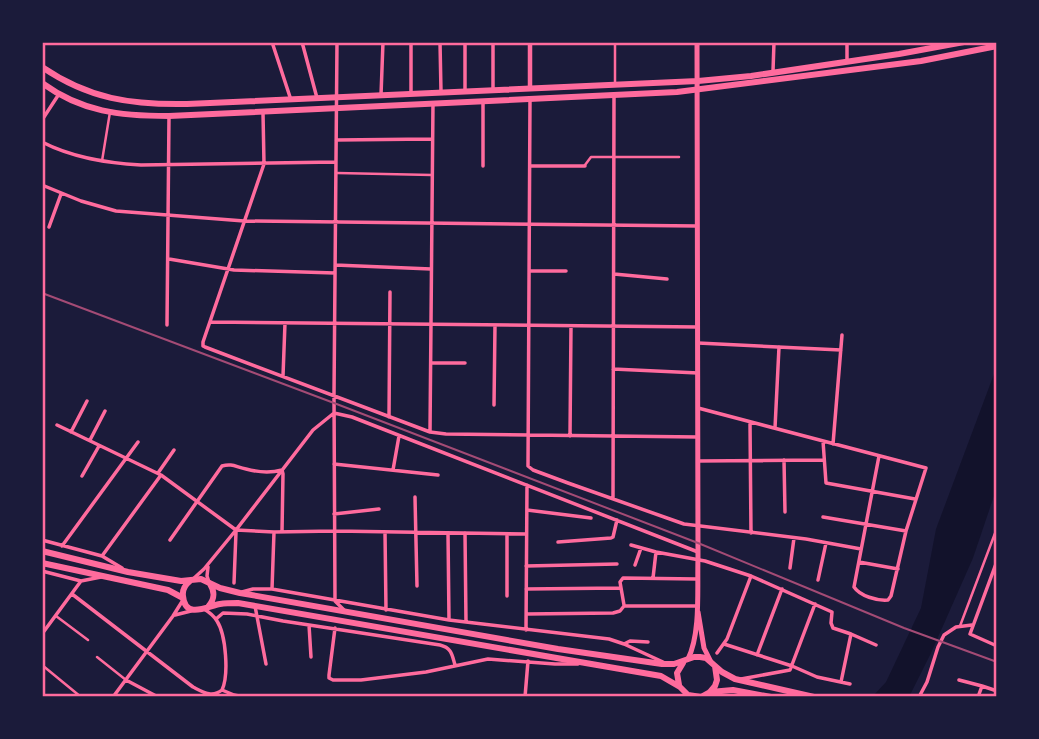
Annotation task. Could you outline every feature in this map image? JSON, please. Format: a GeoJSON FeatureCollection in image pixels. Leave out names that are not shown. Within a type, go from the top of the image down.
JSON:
{"type":"FeatureCollection","features":[{"type":"Feature","properties":{"kind":"main road"},"geometry":{"type":"LineString","coordinates":[[683,691],[677,673],[693,647],[697,606],[697,42]]}},
{"type":"Feature","properties":{"kind":"main road"},"geometry":{"type":"LineString","coordinates":[[42,67],[84,91],[124,100],[170,104],[698,81],[773,73],[964,42]]}},
{"type":"Feature","properties":{"kind":"main road"},"geometry":{"type":"LineString","coordinates":[[42,83],[85,106],[142,116],[169,116],[698,91],[922,61],[997,46]]}},
{"type":"Feature","properties":{"kind":"main road"},"geometry":{"type":"LineString","coordinates":[[42,551],[128,572],[172,580],[201,579],[240,593],[558,649],[669,664],[700,657],[728,676],[739,680],[814,697]]}},
{"type":"Feature","properties":{"kind":"main road"},"geometry":{"type":"LineString","coordinates":[[42,563],[168,590],[183,599],[188,607],[203,609],[230,603],[255,606],[661,676],[694,697],[733,690],[771,697]]}},
{"type":"Feature","properties":{"kind":"main road"},"geometry":{"type":"LineString","coordinates":[[183,599],[183,588],[191,580]]}},
{"type":"Feature","properties":{"kind":"main road"},"geometry":{"type":"LineString","coordinates":[[203,609],[212,603],[214,593],[209,583]]}},
{"type":"Feature","properties":{"kind":"main road"},"geometry":{"type":"LineString","coordinates":[[697,606],[704,648],[713,664],[717,680],[708,695]]}},
{"type":"Feature","properties":{"kind":"street"},"geometry":{"type":"LineString","coordinates":[[272,42],[291,100]]}},
{"type":"Feature","properties":{"kind":"street"},"geometry":{"type":"LineString","coordinates":[[302,42],[317,98]]}},
{"type":"Feature","properties":{"kind":"street"},"geometry":{"type":"LineString","coordinates":[[337,42],[335,601],[348,612]]}},
{"type":"Feature","properties":{"kind":"street"},"geometry":{"type":"LineString","coordinates":[[381,96],[383,42]]}},
{"type":"Feature","properties":{"kind":"street"},"geometry":{"type":"LineString","coordinates":[[411,42],[411,94]]}},
{"type":"Feature","properties":{"kind":"street"},"geometry":{"type":"LineString","coordinates":[[440,42],[441,92]]}},
{"type":"Feature","properties":{"kind":"street"},"geometry":{"type":"LineString","coordinates":[[465,42],[465,91]]}},
{"type":"Feature","properties":{"kind":"street"},"geometry":{"type":"LineString","coordinates":[[493,90],[494,42]]}},
{"type":"Feature","properties":{"kind":"street"},"geometry":{"type":"LineString","coordinates":[[530,42],[530,88]]}},
{"type":"Feature","properties":{"kind":"street"},"geometry":{"type":"LineString","coordinates":[[615,42],[615,84]]}},
{"type":"Feature","properties":{"kind":"street"},"geometry":{"type":"LineString","coordinates":[[773,73],[774,42]]}},
{"type":"Feature","properties":{"kind":"street"},"geometry":{"type":"LineString","coordinates":[[847,42],[847,62]]}},
{"type":"Feature","properties":{"kind":"street"},"geometry":{"type":"LineString","coordinates":[[42,120],[59,94]]}},
{"type":"Feature","properties":{"kind":"street"},"geometry":{"type":"LineString","coordinates":[[613,499],[614,95]]}},
{"type":"Feature","properties":{"kind":"street"},"geometry":{"type":"LineString","coordinates":[[530,99],[528,466],[684,524],[861,549]]}},
{"type":"Feature","properties":{"kind":"street"},"geometry":{"type":"LineString","coordinates":[[483,101],[483,166]]}},
{"type":"Feature","properties":{"kind":"street"},"geometry":{"type":"LineString","coordinates":[[430,432],[433,103]]}},
{"type":"Feature","properties":{"kind":"street"},"geometry":{"type":"LineString","coordinates":[[263,111],[264,163],[203,346],[389,418],[446,435],[698,438]]}},
{"type":"Feature","properties":{"kind":"street"},"geometry":{"type":"LineString","coordinates":[[102,161],[110,112]]}},
{"type":"Feature","properties":{"kind":"street"},"geometry":{"type":"LineString","coordinates":[[167,325],[169,116]]}},
{"type":"Feature","properties":{"kind":"street"},"geometry":{"type":"LineString","coordinates":[[336,140],[432,139]]}},
{"type":"Feature","properties":{"kind":"street"},"geometry":{"type":"LineString","coordinates":[[42,142],[66,152],[102,161],[141,165],[336,162]]}},
{"type":"Feature","properties":{"kind":"street"},"geometry":{"type":"LineString","coordinates":[[530,166],[584,166],[591,157],[679,157]]}},
{"type":"Feature","properties":{"kind":"street"},"geometry":{"type":"LineString","coordinates":[[336,173],[432,175]]}},
{"type":"Feature","properties":{"kind":"street"},"geometry":{"type":"LineString","coordinates":[[42,186],[117,211],[244,221],[698,226]]}},
{"type":"Feature","properties":{"kind":"street"},"geometry":{"type":"LineString","coordinates":[[49,227],[61,194]]}},
{"type":"Feature","properties":{"kind":"street"},"geometry":{"type":"LineString","coordinates":[[169,259],[227,270],[335,273]]}},
{"type":"Feature","properties":{"kind":"street"},"geometry":{"type":"LineString","coordinates":[[335,265],[431,269]]}},
{"type":"Feature","properties":{"kind":"street"},"geometry":{"type":"LineString","coordinates":[[529,271],[566,271]]}},
{"type":"Feature","properties":{"kind":"street"},"geometry":{"type":"LineString","coordinates":[[614,274],[667,279]]}},
{"type":"Feature","properties":{"kind":"street"},"geometry":{"type":"LineString","coordinates":[[389,418],[390,292]]}},
{"type":"Feature","properties":{"kind":"street"},"geometry":{"type":"LineString","coordinates":[[211,322],[698,327]]}},
{"type":"Feature","properties":{"kind":"street"},"geometry":{"type":"LineString","coordinates":[[283,377],[285,323]]}},
{"type":"Feature","properties":{"kind":"street"},"geometry":{"type":"LineString","coordinates":[[494,405],[495,325]]}},
{"type":"Feature","properties":{"kind":"street"},"geometry":{"type":"LineString","coordinates":[[570,326],[570,436]]}},
{"type":"Feature","properties":{"kind":"street"},"geometry":{"type":"LineString","coordinates":[[833,444],[842,335]]}},
{"type":"Feature","properties":{"kind":"street"},"geometry":{"type":"LineString","coordinates":[[698,343],[841,350]]}},
{"type":"Feature","properties":{"kind":"street"},"geometry":{"type":"LineString","coordinates":[[775,428],[779,347]]}},
{"type":"Feature","properties":{"kind":"street"},"geometry":{"type":"LineString","coordinates":[[431,363],[465,363]]}},
{"type":"Feature","properties":{"kind":"street"},"geometry":{"type":"LineString","coordinates":[[613,369],[698,373]]}},
{"type":"Feature","properties":{"kind":"street"},"geometry":{"type":"LineString","coordinates":[[71,432],[87,401]]}},
{"type":"Feature","properties":{"kind":"street"},"geometry":{"type":"LineString","coordinates":[[698,408],[926,468],[888,600],[876,600],[854,587],[879,456]]}},
{"type":"Feature","properties":{"kind":"street"},"geometry":{"type":"LineString","coordinates":[[90,441],[105,411]]}},
{"type":"Feature","properties":{"kind":"street"},"geometry":{"type":"LineString","coordinates":[[334,413],[352,417],[617,520],[782,589],[832,612],[831,626],[876,645]]}},
{"type":"Feature","properties":{"kind":"street"},"geometry":{"type":"LineString","coordinates":[[191,580],[236,530],[313,430],[334,413]]}},
{"type":"Feature","properties":{"kind":"street"},"geometry":{"type":"LineString","coordinates":[[750,422],[751,533]]}},
{"type":"Feature","properties":{"kind":"street"},"geometry":{"type":"LineString","coordinates":[[57,425],[160,474],[236,530],[526,534]]}},
{"type":"Feature","properties":{"kind":"street"},"geometry":{"type":"LineString","coordinates":[[393,470],[399,436]]}},
{"type":"Feature","properties":{"kind":"street"},"geometry":{"type":"LineString","coordinates":[[823,441],[826,483],[915,499]]}},
{"type":"Feature","properties":{"kind":"street"},"geometry":{"type":"LineString","coordinates":[[62,545],[138,442]]}},
{"type":"Feature","properties":{"kind":"street"},"geometry":{"type":"LineString","coordinates":[[82,476],[99,446]]}},
{"type":"Feature","properties":{"kind":"street"},"geometry":{"type":"LineString","coordinates":[[102,556],[174,450]]}},
{"type":"Feature","properties":{"kind":"street"},"geometry":{"type":"LineString","coordinates":[[784,460],[785,512]]}},
{"type":"Feature","properties":{"kind":"street"},"geometry":{"type":"LineString","coordinates":[[698,461],[824,460]]}},
{"type":"Feature","properties":{"kind":"street"},"geometry":{"type":"LineString","coordinates":[[170,540],[222,467],[228,464],[273,473],[282,470]]}},
{"type":"Feature","properties":{"kind":"street"},"geometry":{"type":"LineString","coordinates":[[334,464],[438,475]]}},
{"type":"Feature","properties":{"kind":"street"},"geometry":{"type":"LineString","coordinates":[[282,470],[282,532]]}},
{"type":"Feature","properties":{"kind":"street"},"geometry":{"type":"LineString","coordinates":[[526,630],[527,485]]}},
{"type":"Feature","properties":{"kind":"street"},"geometry":{"type":"LineString","coordinates":[[415,497],[417,586]]}},
{"type":"Feature","properties":{"kind":"street"},"geometry":{"type":"LineString","coordinates":[[334,514],[379,509]]}},
{"type":"Feature","properties":{"kind":"street"},"geometry":{"type":"LineString","coordinates":[[527,510],[591,518]]}},
{"type":"Feature","properties":{"kind":"street"},"geometry":{"type":"LineString","coordinates":[[823,517],[906,531]]}},
{"type":"Feature","properties":{"kind":"street"},"geometry":{"type":"LineString","coordinates":[[558,542],[611,538],[617,520]]}},
{"type":"Feature","properties":{"kind":"street"},"geometry":{"type":"LineString","coordinates":[[960,626],[997,528]]}},
{"type":"Feature","properties":{"kind":"street"},"geometry":{"type":"LineString","coordinates":[[234,583],[236,530]]}},
{"type":"Feature","properties":{"kind":"street"},"geometry":{"type":"LineString","coordinates":[[272,589],[274,532]]}},
{"type":"Feature","properties":{"kind":"street"},"geometry":{"type":"LineString","coordinates":[[385,532],[386,610]]}},
{"type":"Feature","properties":{"kind":"street"},"geometry":{"type":"LineString","coordinates":[[448,533],[449,620]]}},
{"type":"Feature","properties":{"kind":"street"},"geometry":{"type":"LineString","coordinates":[[466,533],[466,623]]}},
{"type":"Feature","properties":{"kind":"street"},"geometry":{"type":"LineString","coordinates":[[506,534],[507,596]]}},
{"type":"Feature","properties":{"kind":"street"},"geometry":{"type":"LineString","coordinates":[[790,568],[794,538]]}},
{"type":"Feature","properties":{"kind":"street"},"geometry":{"type":"LineString","coordinates":[[42,540],[102,556],[128,572]]}},
{"type":"Feature","properties":{"kind":"street"},"geometry":{"type":"LineString","coordinates":[[818,580],[826,542]]}},
{"type":"Feature","properties":{"kind":"street"},"geometry":{"type":"LineString","coordinates":[[631,545],[683,558],[698,556]]}},
{"type":"Feature","properties":{"kind":"street"},"geometry":{"type":"LineString","coordinates":[[635,565],[641,548]]}},
{"type":"Feature","properties":{"kind":"street"},"geometry":{"type":"LineString","coordinates":[[653,578],[656,552]]}},
{"type":"Feature","properties":{"kind":"street"},"geometry":{"type":"LineString","coordinates":[[209,583],[207,570],[210,561]]}},
{"type":"Feature","properties":{"kind":"street"},"geometry":{"type":"LineString","coordinates":[[997,561],[970,634],[997,646]]}},
{"type":"Feature","properties":{"kind":"street"},"geometry":{"type":"LineString","coordinates":[[859,562],[898,569]]}},
{"type":"Feature","properties":{"kind":"street"},"geometry":{"type":"LineString","coordinates":[[526,566],[617,564]]}},
{"type":"Feature","properties":{"kind":"street"},"geometry":{"type":"LineString","coordinates":[[42,571],[81,581],[103,577]]}},
{"type":"Feature","properties":{"kind":"street"},"geometry":{"type":"LineString","coordinates":[[717,653],[724,644],[751,576]]}},
{"type":"Feature","properties":{"kind":"street"},"geometry":{"type":"LineString","coordinates":[[527,614],[613,613],[624,606],[620,582],[623,578],[697,579]]}},
{"type":"Feature","properties":{"kind":"street"},"geometry":{"type":"LineString","coordinates":[[42,634],[81,581]]}},
{"type":"Feature","properties":{"kind":"street"},"geometry":{"type":"LineString","coordinates":[[526,589],[621,588]]}},
{"type":"Feature","properties":{"kind":"street"},"geometry":{"type":"LineString","coordinates":[[240,593],[253,589],[272,589],[466,623],[609,639],[669,664]]}},
{"type":"Feature","properties":{"kind":"street"},"geometry":{"type":"LineString","coordinates":[[757,655],[782,589]]}},
{"type":"Feature","properties":{"kind":"street"},"geometry":{"type":"LineString","coordinates":[[72,594],[200,690],[214,695],[222,690],[226,668],[216,619],[203,609],[173,616]]}},
{"type":"Feature","properties":{"kind":"street"},"geometry":{"type":"LineString","coordinates":[[113,697],[183,599]]}},
{"type":"Feature","properties":{"kind":"street"},"geometry":{"type":"LineString","coordinates":[[739,680],[785,672],[792,666],[815,604]]}},
{"type":"Feature","properties":{"kind":"street"},"geometry":{"type":"LineString","coordinates":[[255,606],[266,664]]}},
{"type":"Feature","properties":{"kind":"street"},"geometry":{"type":"LineString","coordinates":[[624,606],[697,606]]}},
{"type":"Feature","properties":{"kind":"street"},"geometry":{"type":"LineString","coordinates":[[216,619],[225,612],[257,615],[446,646],[452,652],[455,666]]}},
{"type":"Feature","properties":{"kind":"street"},"geometry":{"type":"LineString","coordinates":[[56,616],[88,640]]}},
{"type":"Feature","properties":{"kind":"street"},"geometry":{"type":"LineString","coordinates":[[309,625],[311,657]]}},
{"type":"Feature","properties":{"kind":"street"},"geometry":{"type":"LineString","coordinates":[[919,697],[944,635],[951,629],[972,625]]}},
{"type":"Feature","properties":{"kind":"street"},"geometry":{"type":"LineString","coordinates":[[335,628],[329,675],[333,680],[361,680],[426,672],[488,659],[593,664]]}},
{"type":"Feature","properties":{"kind":"street"},"geometry":{"type":"LineString","coordinates":[[374,634],[397,630]]}},
{"type":"Feature","properties":{"kind":"street"},"geometry":{"type":"LineString","coordinates":[[841,682],[851,634]]}},
{"type":"Feature","properties":{"kind":"street"},"geometry":{"type":"LineString","coordinates":[[624,644],[630,641],[648,642]]}},
{"type":"Feature","properties":{"kind":"street"},"geometry":{"type":"LineString","coordinates":[[724,644],[817,677],[850,684]]}},
{"type":"Feature","properties":{"kind":"street"},"geometry":{"type":"LineString","coordinates":[[97,657],[126,680],[158,697]]}},
{"type":"Feature","properties":{"kind":"street"},"geometry":{"type":"LineString","coordinates":[[525,697],[528,661]]}},
{"type":"Feature","properties":{"kind":"street"},"geometry":{"type":"LineString","coordinates":[[42,666],[81,697]]}},
{"type":"Feature","properties":{"kind":"street"},"geometry":{"type":"LineString","coordinates":[[959,680],[997,691]]}},
{"type":"Feature","properties":{"kind":"street"},"geometry":{"type":"LineString","coordinates":[[978,697],[982,686]]}},
{"type":"Feature","properties":{"kind":"street"},"geometry":{"type":"LineString","coordinates":[[222,690],[244,697]]}},
{"type":"Feature","properties":{"kind":"shaded area"},"geometry":{"type":"Polygon","coordinates":[[[997,366],[997,487],[973,558],[909,697],[872,697],[886,682],[921,608],[936,529],[997,366]]]}},
{"type":"Feature","properties":{"kind":"railway"},"geometry":{"type":"LineString","coordinates":[[42,293],[698,543],[904,628],[997,662]]}}]}
